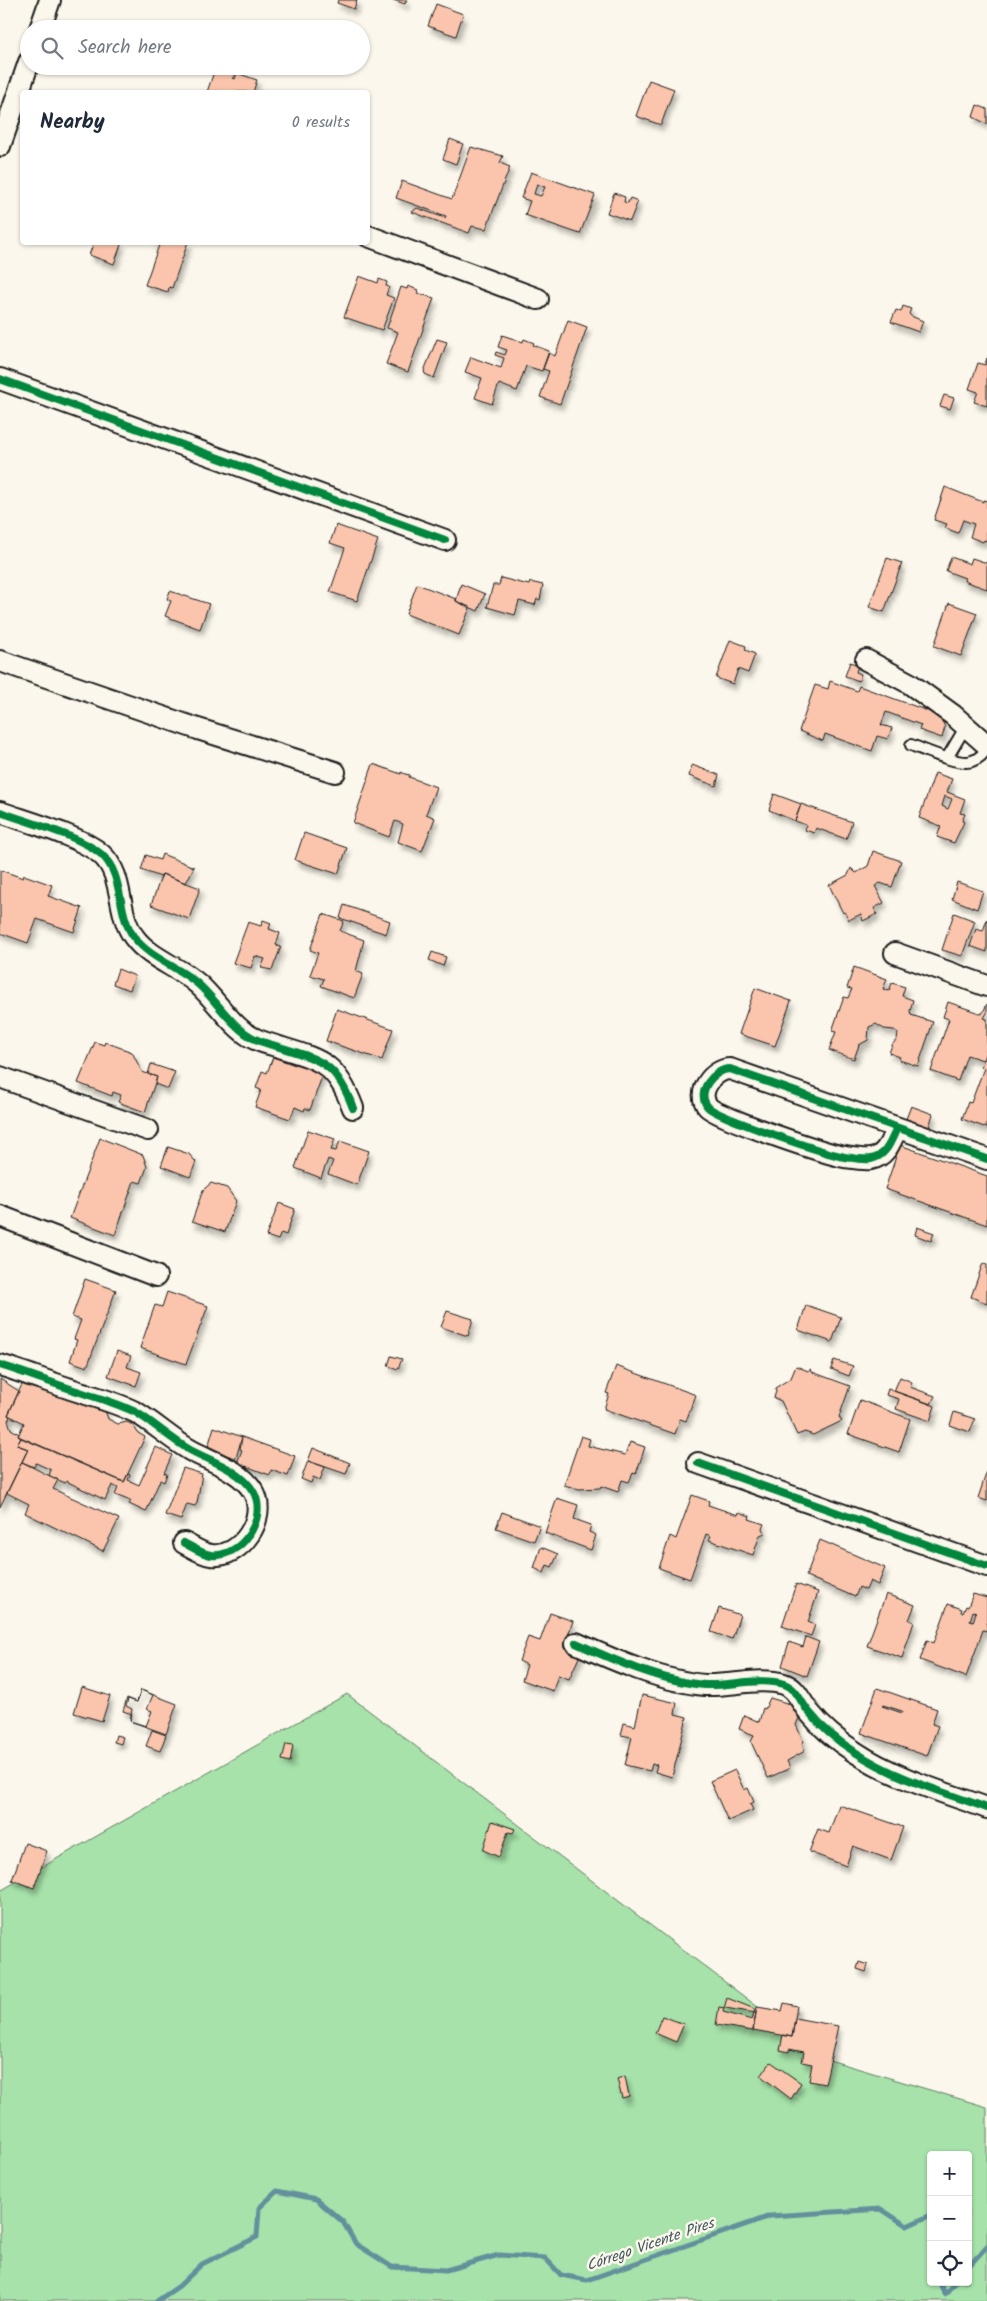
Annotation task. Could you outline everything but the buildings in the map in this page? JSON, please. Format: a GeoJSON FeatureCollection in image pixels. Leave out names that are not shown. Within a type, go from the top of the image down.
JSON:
{"type":"FeatureCollection","features":[{"type":"Feature","properties":{"kind":"street"},"geometry":{"type":"LineString","coordinates":[[43,20],[50,0]]}},
{"type":"Feature","properties":{"kind":"street"},"geometry":{"type":"LineString","coordinates":[[0,146],[12,105],[24,75]]}},
{"type":"Feature","properties":{"kind":"street"},"geometry":{"type":"LineString","coordinates":[[370,237],[538,299]]}},
{"type":"Feature","properties":{"kind":"street"},"geometry":{"type":"LineString","coordinates":[[0,379],[444,540]]}},
{"type":"Feature","properties":{"kind":"street"},"geometry":{"type":"LineString","coordinates":[[866,660],[910,683],[966,726],[987,747]]}},
{"type":"Feature","properties":{"kind":"street"},"geometry":{"type":"LineString","coordinates":[[0,661],[198,729],[335,772]]}},
{"type":"Feature","properties":{"kind":"street"},"geometry":{"type":"LineString","coordinates":[[0,812],[78,841],[100,853],[109,863],[126,923],[134,938],[148,950],[197,983],[245,1034],[261,1042],[318,1060],[329,1067],[346,1089],[353,1108]]}},
{"type":"Feature","properties":{"kind":"street"},"geometry":{"type":"LineString","coordinates":[[895,953],[987,986]]}},
{"type":"Feature","properties":{"kind":"street"},"geometry":{"type":"LineString","coordinates":[[897,1128],[886,1150],[881,1155],[870,1159],[845,1157],[749,1125],[711,1110],[706,1105],[704,1098],[706,1085],[714,1074],[722,1069],[730,1069],[987,1159]]}},
{"type":"Feature","properties":{"kind":"street"},"geometry":{"type":"LineString","coordinates":[[0,1077],[148,1130]]}},
{"type":"Feature","properties":{"kind":"street"},"geometry":{"type":"LineString","coordinates":[[0,1216],[156,1276]]}},
{"type":"Feature","properties":{"kind":"street"},"geometry":{"type":"LineString","coordinates":[[0,1365],[106,1400],[136,1413],[169,1437],[241,1477],[253,1491],[257,1502],[256,1516],[249,1535],[236,1550],[223,1555],[211,1555],[184,1543]]}},
{"type":"Feature","properties":{"kind":"street"},"geometry":{"type":"LineString","coordinates":[[698,1463],[987,1566]]}},
{"type":"Feature","properties":{"kind":"street"},"geometry":{"type":"LineString","coordinates":[[576,1643],[637,1668],[686,1682],[705,1684],[773,1682],[785,1684],[794,1691],[809,1712],[854,1752],[925,1786],[987,1808]]}},
{"type":"Feature","properties":{"kind":"lane"},"geometry":{"type":"LineString","coordinates":[[947,758],[966,726]]}},
{"type":"Feature","properties":{"kind":"lane"},"geometry":{"type":"LineString","coordinates":[[911,745],[947,758],[969,762],[974,761],[987,747]]}},
{"type":"Feature","properties":{"kind":"green space"},"geometry":{"type":"Polygon","coordinates":[[[347,1694],[826,2059],[987,2107],[987,2301],[0,2301],[0,1891],[347,1694]]]}},
{"type":"Feature","properties":{"kind":"waterway","name":"Córrego Vicente Pires"},"geometry":{"type":"LineString","coordinates":[[157,2301],[179,2286],[202,2264],[257,2237],[259,2208],[277,2191],[316,2199],[343,2222],[356,2244],[392,2267],[446,2270],[499,2255],[545,2258],[561,2275],[587,2280],[770,2216],[881,2209],[907,2226],[927,2217]]}},
{"type":"Feature","properties":{"kind":"waterway","name":"Córrego Vicente Pires"},"geometry":{"type":"LineString","coordinates":[[972,2263],[987,2246]]}},
{"type":"Feature","properties":{"kind":"waterway","name":"Córrego Vicente Pires"},"geometry":{"type":"LineString","coordinates":[[941,2286],[945,2294],[952,2286]]}},
{"type":"Feature","properties":{"kind":"cycle path"},"geometry":{"type":"LineString","coordinates":[[0,379],[445,540]]}},
{"type":"Feature","properties":{"kind":"cycle path"},"geometry":{"type":"LineString","coordinates":[[0,812],[67,835],[92,847],[101,854],[114,872],[128,927],[140,944],[156,957],[198,984],[232,1022],[248,1035],[305,1055],[325,1065],[340,1081],[353,1108]]}},
{"type":"Feature","properties":{"kind":"cycle path"},"geometry":{"type":"LineString","coordinates":[[897,1128],[888,1147],[881,1155],[871,1159],[845,1157],[750,1126],[716,1112],[708,1107],[705,1101],[705,1088],[708,1082],[718,1073],[730,1069],[987,1159]]}},
{"type":"Feature","properties":{"kind":"cycle path"},"geometry":{"type":"LineString","coordinates":[[0,1365],[131,1410],[144,1417],[183,1446],[241,1477],[253,1491],[257,1501],[255,1524],[242,1543],[222,1554],[211,1555],[184,1543]]}},
{"type":"Feature","properties":{"kind":"cycle path"},"geometry":{"type":"LineString","coordinates":[[698,1463],[987,1566]]}},
{"type":"Feature","properties":{"kind":"cycle path"},"geometry":{"type":"LineString","coordinates":[[576,1643],[639,1669],[673,1680],[705,1685],[765,1681],[784,1684],[796,1692],[809,1712],[825,1729],[855,1752],[919,1784],[987,1808]]}}]}
